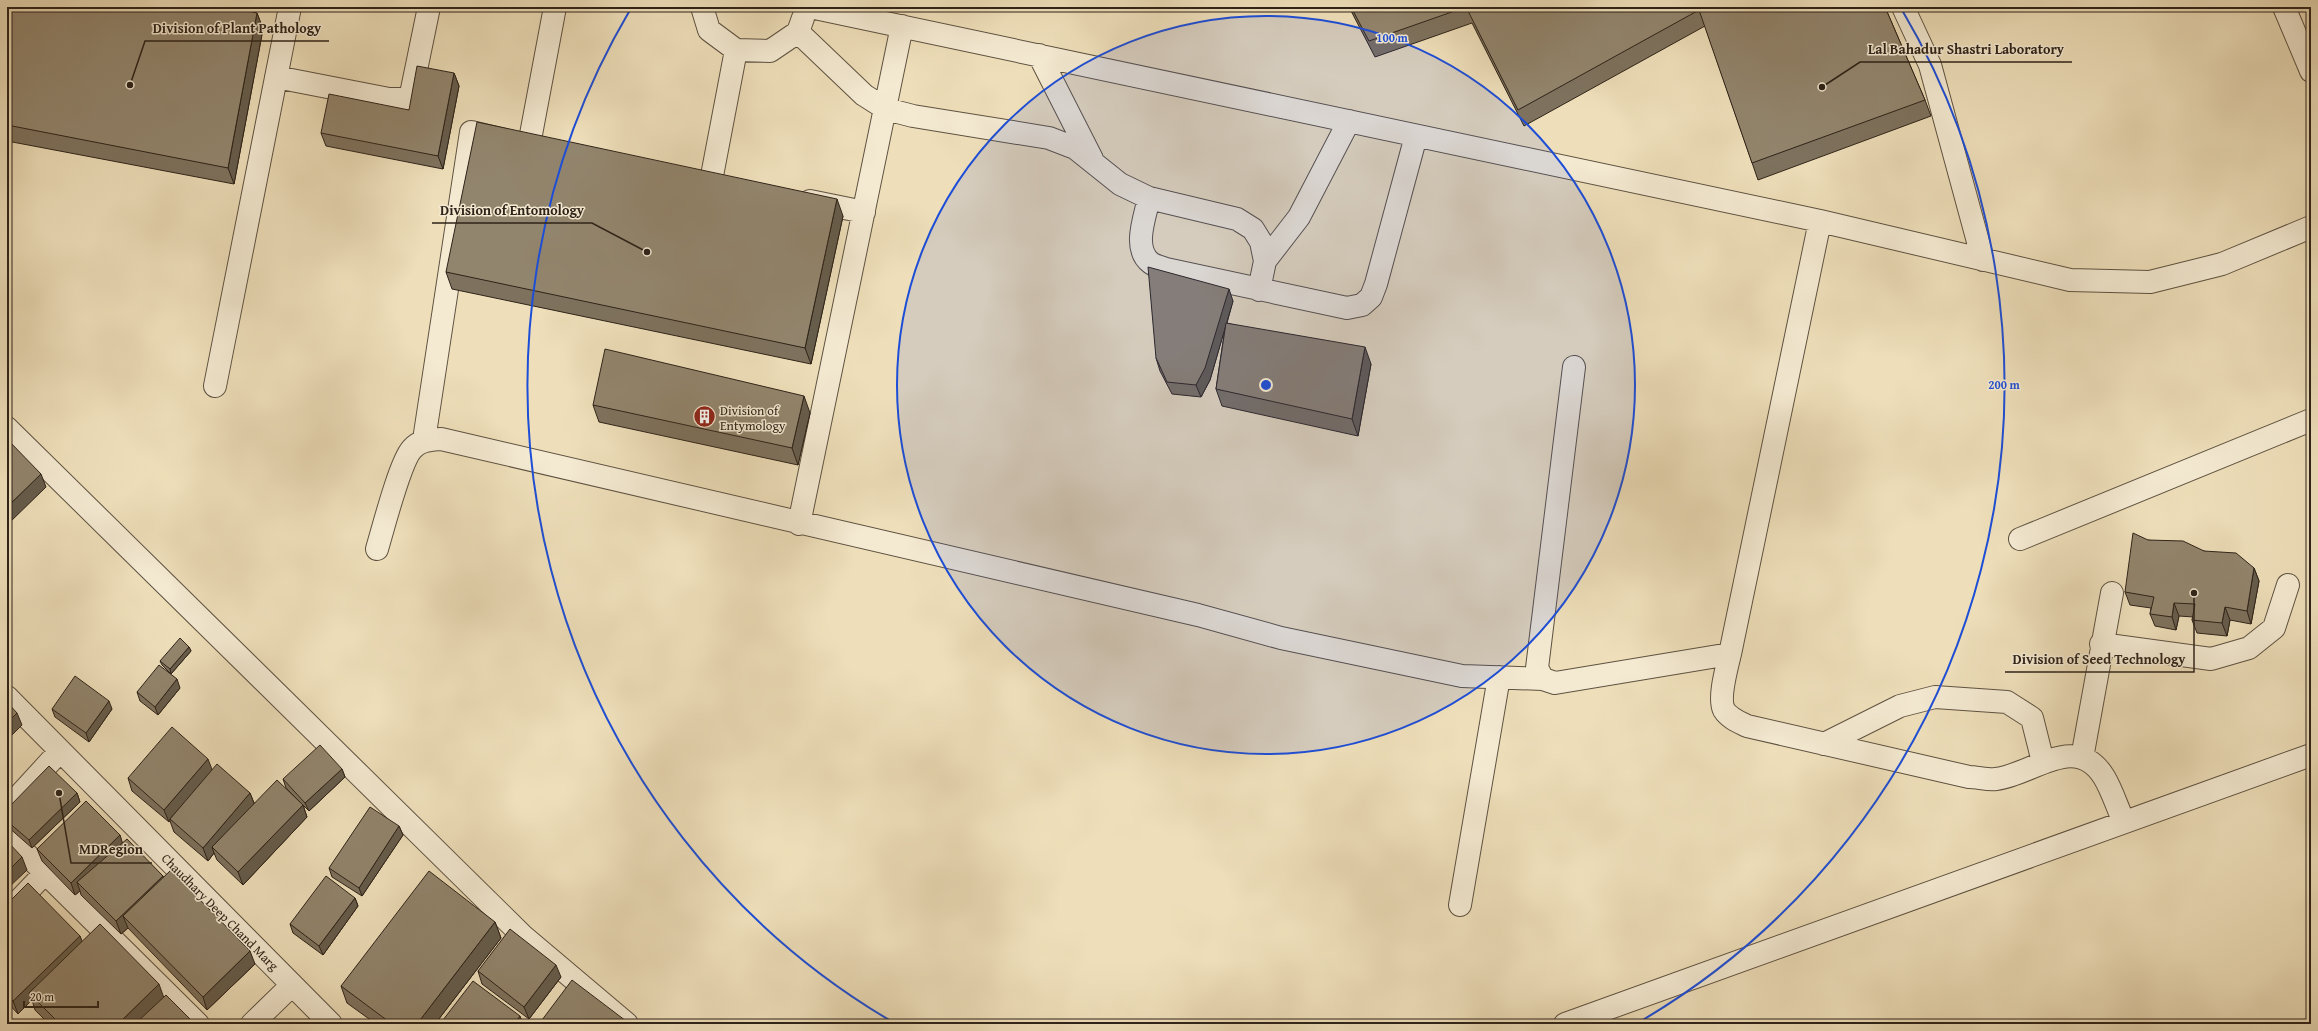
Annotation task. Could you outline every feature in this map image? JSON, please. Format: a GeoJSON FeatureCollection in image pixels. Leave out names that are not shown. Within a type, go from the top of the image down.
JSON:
{"type":"FeatureCollection","features":[{"type":"Feature","properties":{"kind":"street"},"geometry":{"type":"LineString","coordinates":[[215,386],[290,7]]}},
{"type":"Feature","properties":{"kind":"street"},"geometry":{"type":"LineString","coordinates":[[276,77],[389,99],[410,99],[429,7]]}},
{"type":"Feature","properties":{"kind":"street"},"geometry":{"type":"LineString","coordinates":[[529,145],[555,7]]}},
{"type":"Feature","properties":{"kind":"street"},"geometry":{"type":"LineString","coordinates":[[702,7],[709,30],[736,50],[770,51],[798,32],[806,7]]}},
{"type":"Feature","properties":{"kind":"street"},"geometry":{"type":"LineString","coordinates":[[810,7],[1820,221],[2070,280],[2150,282],[2222,264],[2311,227]]}},
{"type":"Feature","properties":{"kind":"street"},"geometry":{"type":"LineString","coordinates":[[1903,7],[1930,65],[1983,260]]}},
{"type":"Feature","properties":{"kind":"street"},"geometry":{"type":"LineString","coordinates":[[2284,7],[2311,71]]}},
{"type":"Feature","properties":{"kind":"street"},"geometry":{"type":"LineString","coordinates":[[799,524],[902,26]]}},
{"type":"Feature","properties":{"kind":"street"},"geometry":{"type":"LineString","coordinates":[[798,32],[864,95],[886,109],[912,116],[1049,138],[1075,148],[1120,184],[1149,198],[1237,219],[1253,229],[1262,242],[1265,261],[1259,290]]}},
{"type":"Feature","properties":{"kind":"street"},"geometry":{"type":"LineString","coordinates":[[711,181],[736,50]]}},
{"type":"Feature","properties":{"kind":"street"},"geometry":{"type":"LineString","coordinates":[[1039,55],[1096,165]]}},
{"type":"Feature","properties":{"kind":"street"},"geometry":{"type":"LineString","coordinates":[[1265,261],[1299,217],[1349,121]]}},
{"type":"Feature","properties":{"kind":"street"},"geometry":{"type":"LineString","coordinates":[[424,440],[471,132],[552,150]]}},
{"type":"Feature","properties":{"kind":"street"},"geometry":{"type":"LineString","coordinates":[[1149,198],[1141,237],[1142,251],[1151,263],[1166,269],[1347,308],[1362,305],[1372,297],[1416,136]]}},
{"type":"Feature","properties":{"kind":"street"},"geometry":{"type":"LineString","coordinates":[[689,177],[734,186]]}},
{"type":"Feature","properties":{"kind":"street"},"geometry":{"type":"LineString","coordinates":[[788,196],[864,212]]}},
{"type":"Feature","properties":{"kind":"street"},"geometry":{"type":"LineString","coordinates":[[1820,221],[1730,654],[1722,697],[1724,709],[1733,719],[1747,726],[1969,777],[1996,779],[2018,773],[2043,762],[2073,756],[2090,760],[2104,776],[2124,822]]}},
{"type":"Feature","properties":{"kind":"street"},"geometry":{"type":"LineString","coordinates":[[1543,679],[1537,668],[1574,367]]}},
{"type":"Feature","properties":{"kind":"street"},"geometry":{"type":"LineString","coordinates":[[2020,539],[2311,420]]}},
{"type":"Feature","properties":{"kind":"street"},"geometry":{"type":"LineString","coordinates":[[7,428],[524,937],[627,1024]]}},
{"type":"Feature","properties":{"kind":"street"},"geometry":{"type":"LineString","coordinates":[[377,549],[404,465],[412,449],[424,440],[441,439],[799,524],[1190,614],[1281,638],[1462,676],[1543,679],[1555,682],[1730,654]]}},
{"type":"Feature","properties":{"kind":"street"},"geometry":{"type":"LineString","coordinates":[[2102,644],[2211,659],[2249,648],[2274,628],[2288,585]]}},
{"type":"Feature","properties":{"kind":"street"},"geometry":{"type":"LineString","coordinates":[[2082,758],[2112,593]]}},
{"type":"Feature","properties":{"kind":"street"},"geometry":{"type":"LineString","coordinates":[[1460,905],[1499,677]]}},
{"type":"Feature","properties":{"kind":"street","name":"Chaudhary Deep Chand Marg"},"geometry":{"type":"LineString","coordinates":[[7,697],[331,1024]]}},
{"type":"Feature","properties":{"kind":"street"},"geometry":{"type":"LineString","coordinates":[[1824,744],[1900,706],[1935,697],[2007,702],[2032,718],[2043,762]]}},
{"type":"Feature","properties":{"kind":"street"},"geometry":{"type":"LineString","coordinates":[[7,808],[60,751]]}},
{"type":"Feature","properties":{"kind":"street"},"geometry":{"type":"LineString","coordinates":[[1565,1024],[2311,754]]}},
{"type":"Feature","properties":{"kind":"street"},"geometry":{"type":"LineString","coordinates":[[7,835],[198,1024]]}},
{"type":"Feature","properties":{"kind":"street"},"geometry":{"type":"LineString","coordinates":[[7,913],[45,873]]}},
{"type":"Feature","properties":{"kind":"street"},"geometry":{"type":"LineString","coordinates":[[252,1024],[292,985]]}},
{"type":"Feature","properties":{"kind":"building"},"geometry":{"type":"Polygon","coordinates":[[[7,7],[231,7],[257,13],[228,168],[7,125],[7,7]]]}},
{"type":"Feature","properties":{"kind":"building"},"geometry":{"type":"Polygon","coordinates":[[[1351,7],[1466,7],[1369,41],[1351,7]]]}},
{"type":"Feature","properties":{"kind":"building"},"geometry":{"type":"Polygon","coordinates":[[[1466,7],[1885,7],[1925,100],[1752,163],[1699,10],[1518,110],[1466,7]]]}},
{"type":"Feature","properties":{"kind":"building"},"geometry":{"type":"Polygon","coordinates":[[[417,66],[454,73],[438,156],[321,133],[329,94],[409,110],[417,66]]]}},
{"type":"Feature","properties":{"kind":"building"},"geometry":{"type":"Polygon","coordinates":[[[477,122],[837,199],[805,348],[446,272],[477,122]]]}},
{"type":"Feature","properties":{"kind":"building"},"geometry":{"type":"Polygon","coordinates":[[[1148,267],[1229,289],[1205,368],[1196,385],[1167,382],[1156,358],[1148,267]]]}},
{"type":"Feature","properties":{"kind":"building"},"geometry":{"type":"Polygon","coordinates":[[[1226,323],[1365,347],[1352,419],[1216,389],[1226,323]]]}},
{"type":"Feature","properties":{"kind":"building","name":"Division of Entymology"},"geometry":{"type":"Polygon","coordinates":[[[605,349],[804,396],[792,448],[593,405],[605,349]]]}},
{"type":"Feature","properties":{"kind":"building"},"geometry":{"type":"Polygon","coordinates":[[[8,440],[41,474],[7,507],[7,441],[8,440]]]}},
{"type":"Feature","properties":{"kind":"building"},"geometry":{"type":"Polygon","coordinates":[[[2133,533],[2148,540],[2183,541],[2204,551],[2236,553],[2254,568],[2247,611],[2225,607],[2222,623],[2192,620],[2195,604],[2174,603],[2172,617],[2150,614],[2154,597],[2125,592],[2133,533]]]}},
{"type":"Feature","properties":{"kind":"building"},"geometry":{"type":"Polygon","coordinates":[[[180,638],[189,647],[170,669],[160,661],[180,638]]]}},
{"type":"Feature","properties":{"kind":"building"},"geometry":{"type":"Polygon","coordinates":[[[159,665],[177,679],[155,707],[137,692],[159,665]]]}},
{"type":"Feature","properties":{"kind":"building"},"geometry":{"type":"Polygon","coordinates":[[[75,676],[109,701],[86,733],[52,709],[75,676]]]}},
{"type":"Feature","properties":{"kind":"building"},"geometry":{"type":"Polygon","coordinates":[[[7,702],[17,713],[7,723],[7,702]]]}},
{"type":"Feature","properties":{"kind":"building"},"geometry":{"type":"Polygon","coordinates":[[[172,727],[208,759],[164,810],[128,778],[172,727]]]}},
{"type":"Feature","properties":{"kind":"building"},"geometry":{"type":"Polygon","coordinates":[[[320,745],[342,769],[305,803],[283,779],[320,745]]]}},
{"type":"Feature","properties":{"kind":"building"},"geometry":{"type":"Polygon","coordinates":[[[217,764],[250,793],[203,848],[170,819],[217,764]]]}},
{"type":"Feature","properties":{"kind":"building"},"geometry":{"type":"Polygon","coordinates":[[[49,766],[77,793],[29,840],[7,821],[7,809],[49,766]]]}},
{"type":"Feature","properties":{"kind":"building"},"geometry":{"type":"Polygon","coordinates":[[[277,780],[303,805],[238,872],[212,847],[277,780]]]}},
{"type":"Feature","properties":{"kind":"building"},"geometry":{"type":"Polygon","coordinates":[[[86,801],[120,835],[71,883],[37,849],[86,801]]]}},
{"type":"Feature","properties":{"kind":"building"},"geometry":{"type":"Polygon","coordinates":[[[370,807],[399,826],[359,888],[329,868],[370,807]]]}},
{"type":"Feature","properties":{"kind":"building"},"geometry":{"type":"Polygon","coordinates":[[[127,839],[163,876],[116,921],[77,882],[127,839]]]}},
{"type":"Feature","properties":{"kind":"building"},"geometry":{"type":"Polygon","coordinates":[[[7,841],[22,857],[7,872],[7,841]]]}},
{"type":"Feature","properties":{"kind":"building"},"geometry":{"type":"Polygon","coordinates":[[[171,870],[250,951],[203,997],[123,916],[171,870]]]}},
{"type":"Feature","properties":{"kind":"building"},"geometry":{"type":"Polygon","coordinates":[[[429,871],[495,922],[417,1024],[392,1024],[341,986],[429,871]]]}},
{"type":"Feature","properties":{"kind":"building"},"geometry":{"type":"Polygon","coordinates":[[[326,876],[355,898],[319,946],[290,924],[326,876]]]}},
{"type":"Feature","properties":{"kind":"building"},"geometry":{"type":"Polygon","coordinates":[[[28,883],[80,936],[13,1001],[7,994],[7,904],[28,883]]]}},
{"type":"Feature","properties":{"kind":"building"},"geometry":{"type":"Polygon","coordinates":[[[100,924],[159,984],[118,1024],[60,1024],[29,993],[100,924]]]}},
{"type":"Feature","properties":{"kind":"building"},"geometry":{"type":"Polygon","coordinates":[[[510,929],[556,965],[524,1007],[478,971],[510,929]]]}},
{"type":"Feature","properties":{"kind":"building"},"geometry":{"type":"Polygon","coordinates":[[[572,980],[630,1024],[539,1024],[572,980]]]}},
{"type":"Feature","properties":{"kind":"building"},"geometry":{"type":"Polygon","coordinates":[[[473,981],[520,1016],[514,1024],[447,1024],[443,1020],[473,981]]]}},
{"type":"Feature","properties":{"kind":"building"},"geometry":{"type":"Polygon","coordinates":[[[166,995],[195,1024],[135,1024],[166,995]]]}},
{"type":"Feature","properties":{"kind":"place","name":"Division of Plant Pathology"},"geometry":{"type":"Point","coordinates":[130,85]}},
{"type":"Feature","properties":{"kind":"place","name":"Lal Bahadur Shastri Laboratory"},"geometry":{"type":"Point","coordinates":[1822,87]}},
{"type":"Feature","properties":{"kind":"place","name":"Division of Entomology"},"geometry":{"type":"Point","coordinates":[647,252]}},
{"type":"Feature","properties":{"kind":"place","name":"Division of Entymology"},"geometry":{"type":"Point","coordinates":[705,417]}},
{"type":"Feature","properties":{"kind":"place","name":"Division of Seed Technology"},"geometry":{"type":"Point","coordinates":[2194,593]}},
{"type":"Feature","properties":{"kind":"place","name":"MDRegion"},"geometry":{"type":"Point","coordinates":[59,793]}}]}
